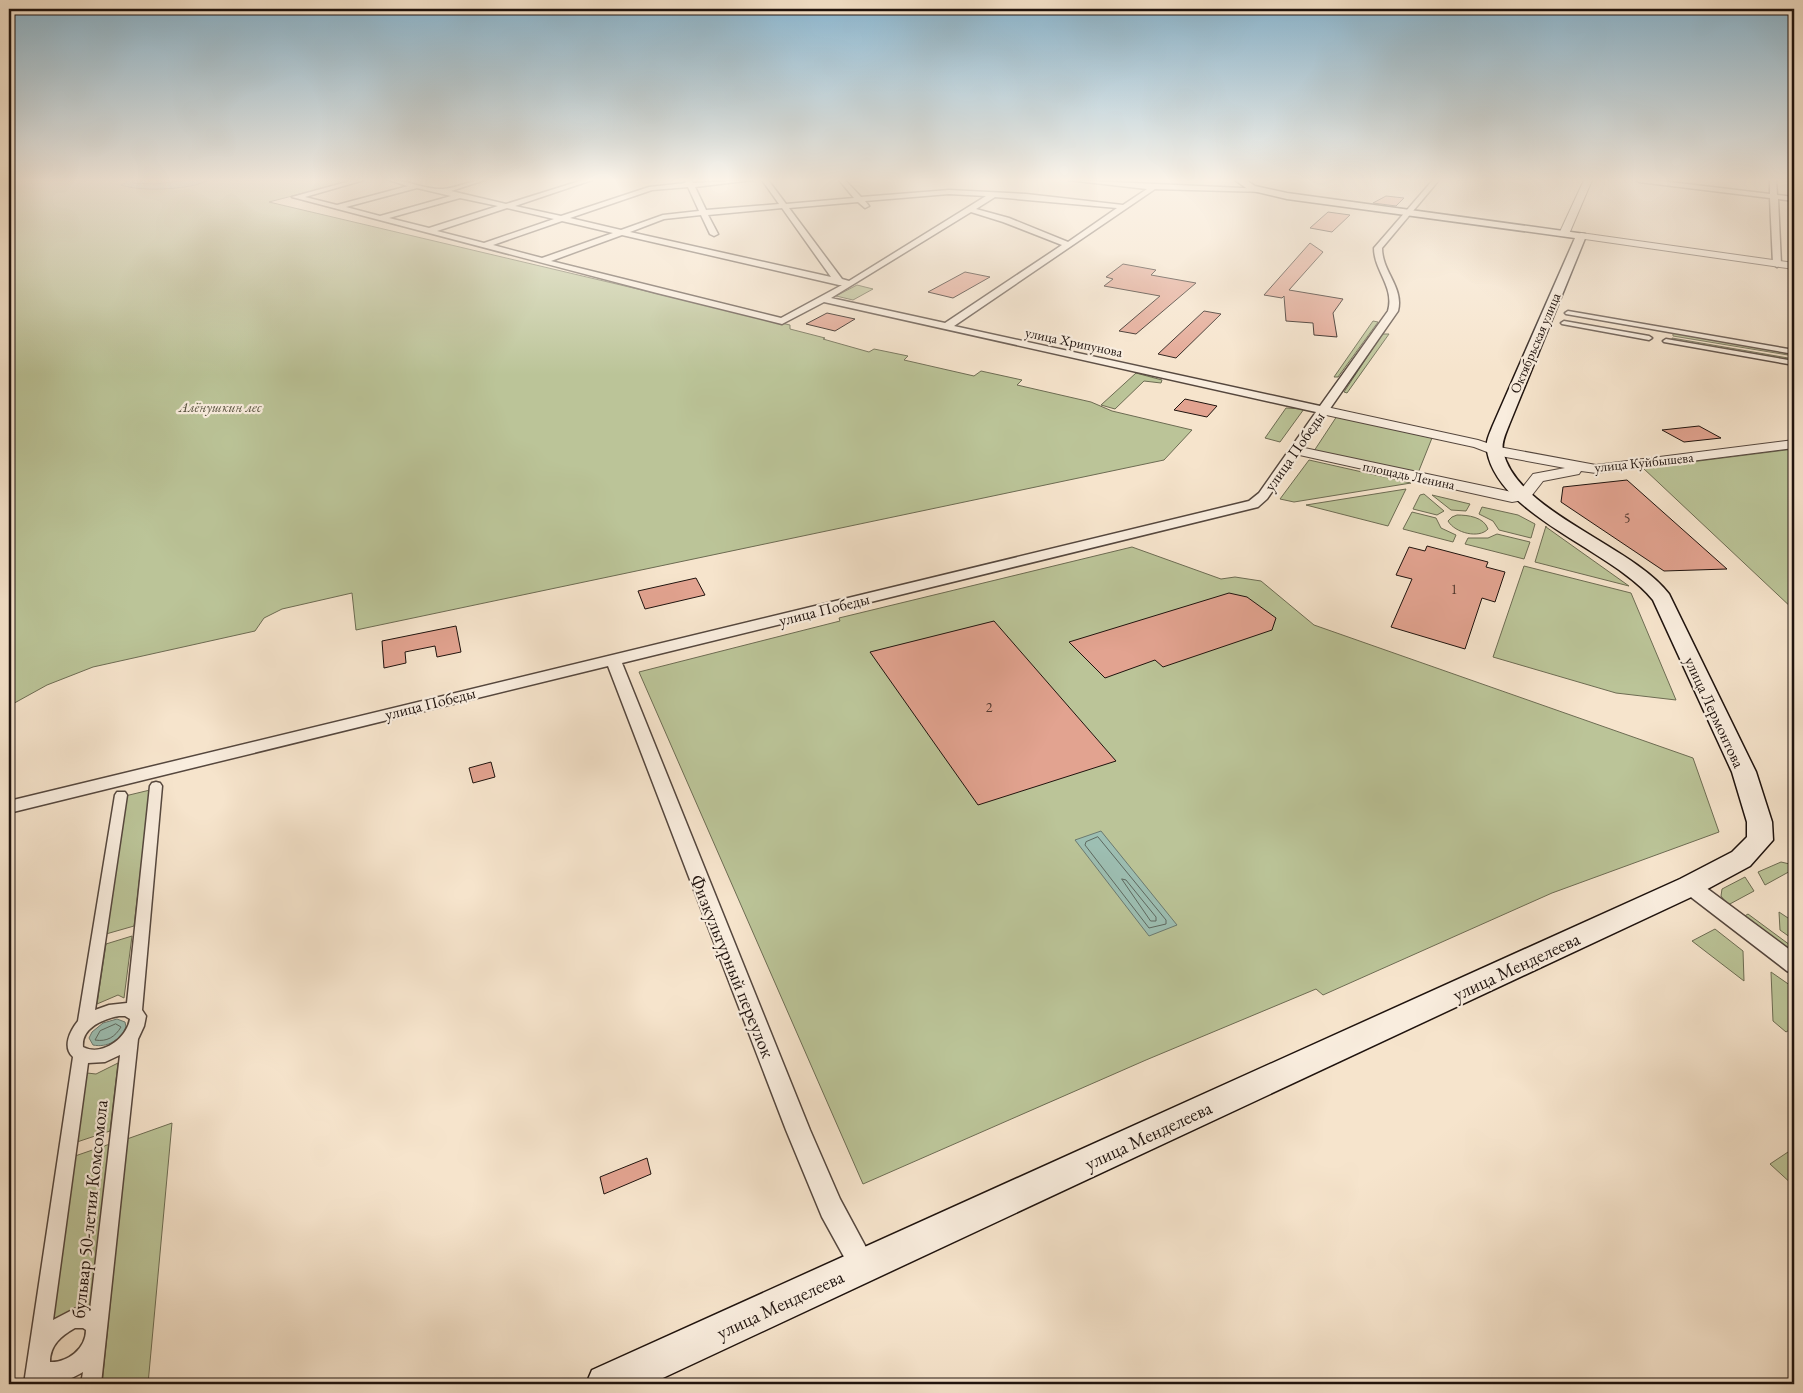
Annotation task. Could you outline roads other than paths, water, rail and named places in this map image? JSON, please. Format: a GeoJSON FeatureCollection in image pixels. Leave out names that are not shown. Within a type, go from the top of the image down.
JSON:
{"type":"FeatureCollection","features":[{"type":"Feature","properties":{"kind":"main road","name":"Октябрьская улица"},"geometry":{"type":"LineString","coordinates":[[1495,451],[1497,437],[1505,416],[1577,245]]}},
{"type":"Feature","properties":{"kind":"main road","name":"улица Лермонтова"},"geometry":{"type":"LineString","coordinates":[[1495,451],[1506,477],[1524,496],[1634,572],[1660,595],[1744,772],[1760,822],[1760,840],[1741,859],[1690,886]]}},
{"type":"Feature","properties":{"kind":"main road","name":"улица Менделеева"},"geometry":{"type":"LineString","coordinates":[[606,1384],[1690,886]]}},
{"type":"Feature","properties":{"kind":"street"},"geometry":{"type":"LineString","coordinates":[[485,245],[676,297],[782,321],[850,284],[913,245]]}},
{"type":"Feature","properties":{"kind":"street"},"geometry":{"type":"LineString","coordinates":[[542,261],[586,245]]}},
{"type":"Feature","properties":{"kind":"street"},"geometry":{"type":"LineString","coordinates":[[678,245],[850,284]]}},
{"type":"Feature","properties":{"kind":"street"},"geometry":{"type":"LineString","coordinates":[[811,245],[839,282]]}},
{"type":"Feature","properties":{"kind":"street"},"geometry":{"type":"LineString","coordinates":[[946,327],[1068,245]]}},
{"type":"Feature","properties":{"kind":"street","name":"улица Победы"},"geometry":{"type":"LineString","coordinates":[[9,807],[481,690],[613,660],[1246,506],[1263,496],[1396,304],[1395,293],[1377,251],[1379,245]]}},
{"type":"Feature","properties":{"kind":"street"},"geometry":{"type":"LineString","coordinates":[[1644,245],[1794,266]]}},
{"type":"Feature","properties":{"kind":"street"},"geometry":{"type":"LineString","coordinates":[[1776,245],[1777,264]]}},
{"type":"Feature","properties":{"kind":"street","name":"улица Хрипунова"},"geometry":{"type":"LineString","coordinates":[[822,299],[1322,410]]}},
{"type":"Feature","properties":{"kind":"street"},"geometry":{"type":"LineString","coordinates":[[1794,352],[1668,336],[1650,333],[1566,319],[1794,358]]}},
{"type":"Feature","properties":{"kind":"street"},"geometry":{"type":"LineString","coordinates":[[1668,336],[1794,363]]}},
{"type":"Feature","properties":{"kind":"street"},"geometry":{"type":"LineString","coordinates":[[1322,410],[1478,444],[1495,451]]}},
{"type":"Feature","properties":{"kind":"street","name":"улица Куйбышева"},"geometry":{"type":"LineString","coordinates":[[1495,451],[1596,469],[1794,444]]}},
{"type":"Feature","properties":{"kind":"street","name":"площадь Ленина"},"geometry":{"type":"LineString","coordinates":[[1295,450],[1512,497],[1524,496]]}},
{"type":"Feature","properties":{"kind":"street"},"geometry":{"type":"LineString","coordinates":[[1524,496],[1530,484],[1538,477],[1596,469]]}},
{"type":"Feature","properties":{"kind":"street","name":"Физкультурный переулок"},"geometry":{"type":"LineString","coordinates":[[613,660],[798,1130],[831,1208],[863,1266]]}},
{"type":"Feature","properties":{"kind":"street","name":"бульвар 50-летия Комсомола"},"geometry":{"type":"LineString","coordinates":[[91,1384],[130,1039],[138,1023],[138,1016],[134,1011],[156,786]]}},
{"type":"Feature","properties":{"kind":"street","name":"бульвар 50-летия Комсомола"},"geometry":{"type":"LineString","coordinates":[[34,1384],[81,1055],[75,1046],[76,1038],[86,1025],[121,795]]}},
{"type":"Feature","properties":{"kind":"street"},"geometry":{"type":"LineString","coordinates":[[1690,886],[1794,965]]}},
{"type":"Feature","properties":{"kind":"street"},"geometry":{"type":"LineString","coordinates":[[86,1025],[111,1010],[128,1009],[134,1011]]}},
{"type":"Feature","properties":{"kind":"street"},"geometry":{"type":"LineString","coordinates":[[81,1055],[99,1056],[121,1046],[130,1039]]}},
{"type":"Feature","properties":{"kind":"street"},"geometry":{"type":"LineString","coordinates":[[85,1318],[92,1320],[96,1325],[97,1332],[90,1349],[83,1358],[64,1370],[47,1372],[41,1368],[39,1354],[49,1336],[57,1328],[71,1320],[85,1318]]}},
{"type":"Feature","properties":{"kind":"water"},"geometry":{"type":"Polygon","coordinates":[[[1101,831],[1177,925],[1149,936],[1075,840],[1101,831]]]}},
{"type":"Feature","properties":{"kind":"water"},"geometry":{"type":"Polygon","coordinates":[[[117,1019],[125,1022],[126,1027],[121,1036],[108,1044],[93,1045],[89,1038],[92,1032],[103,1023],[117,1019]]]}},
{"type":"Feature","properties":{"kind":"park label","name":"Алёнушкин лес"},"geometry":{"type":"Point","coordinates":[220,407]}}]}
